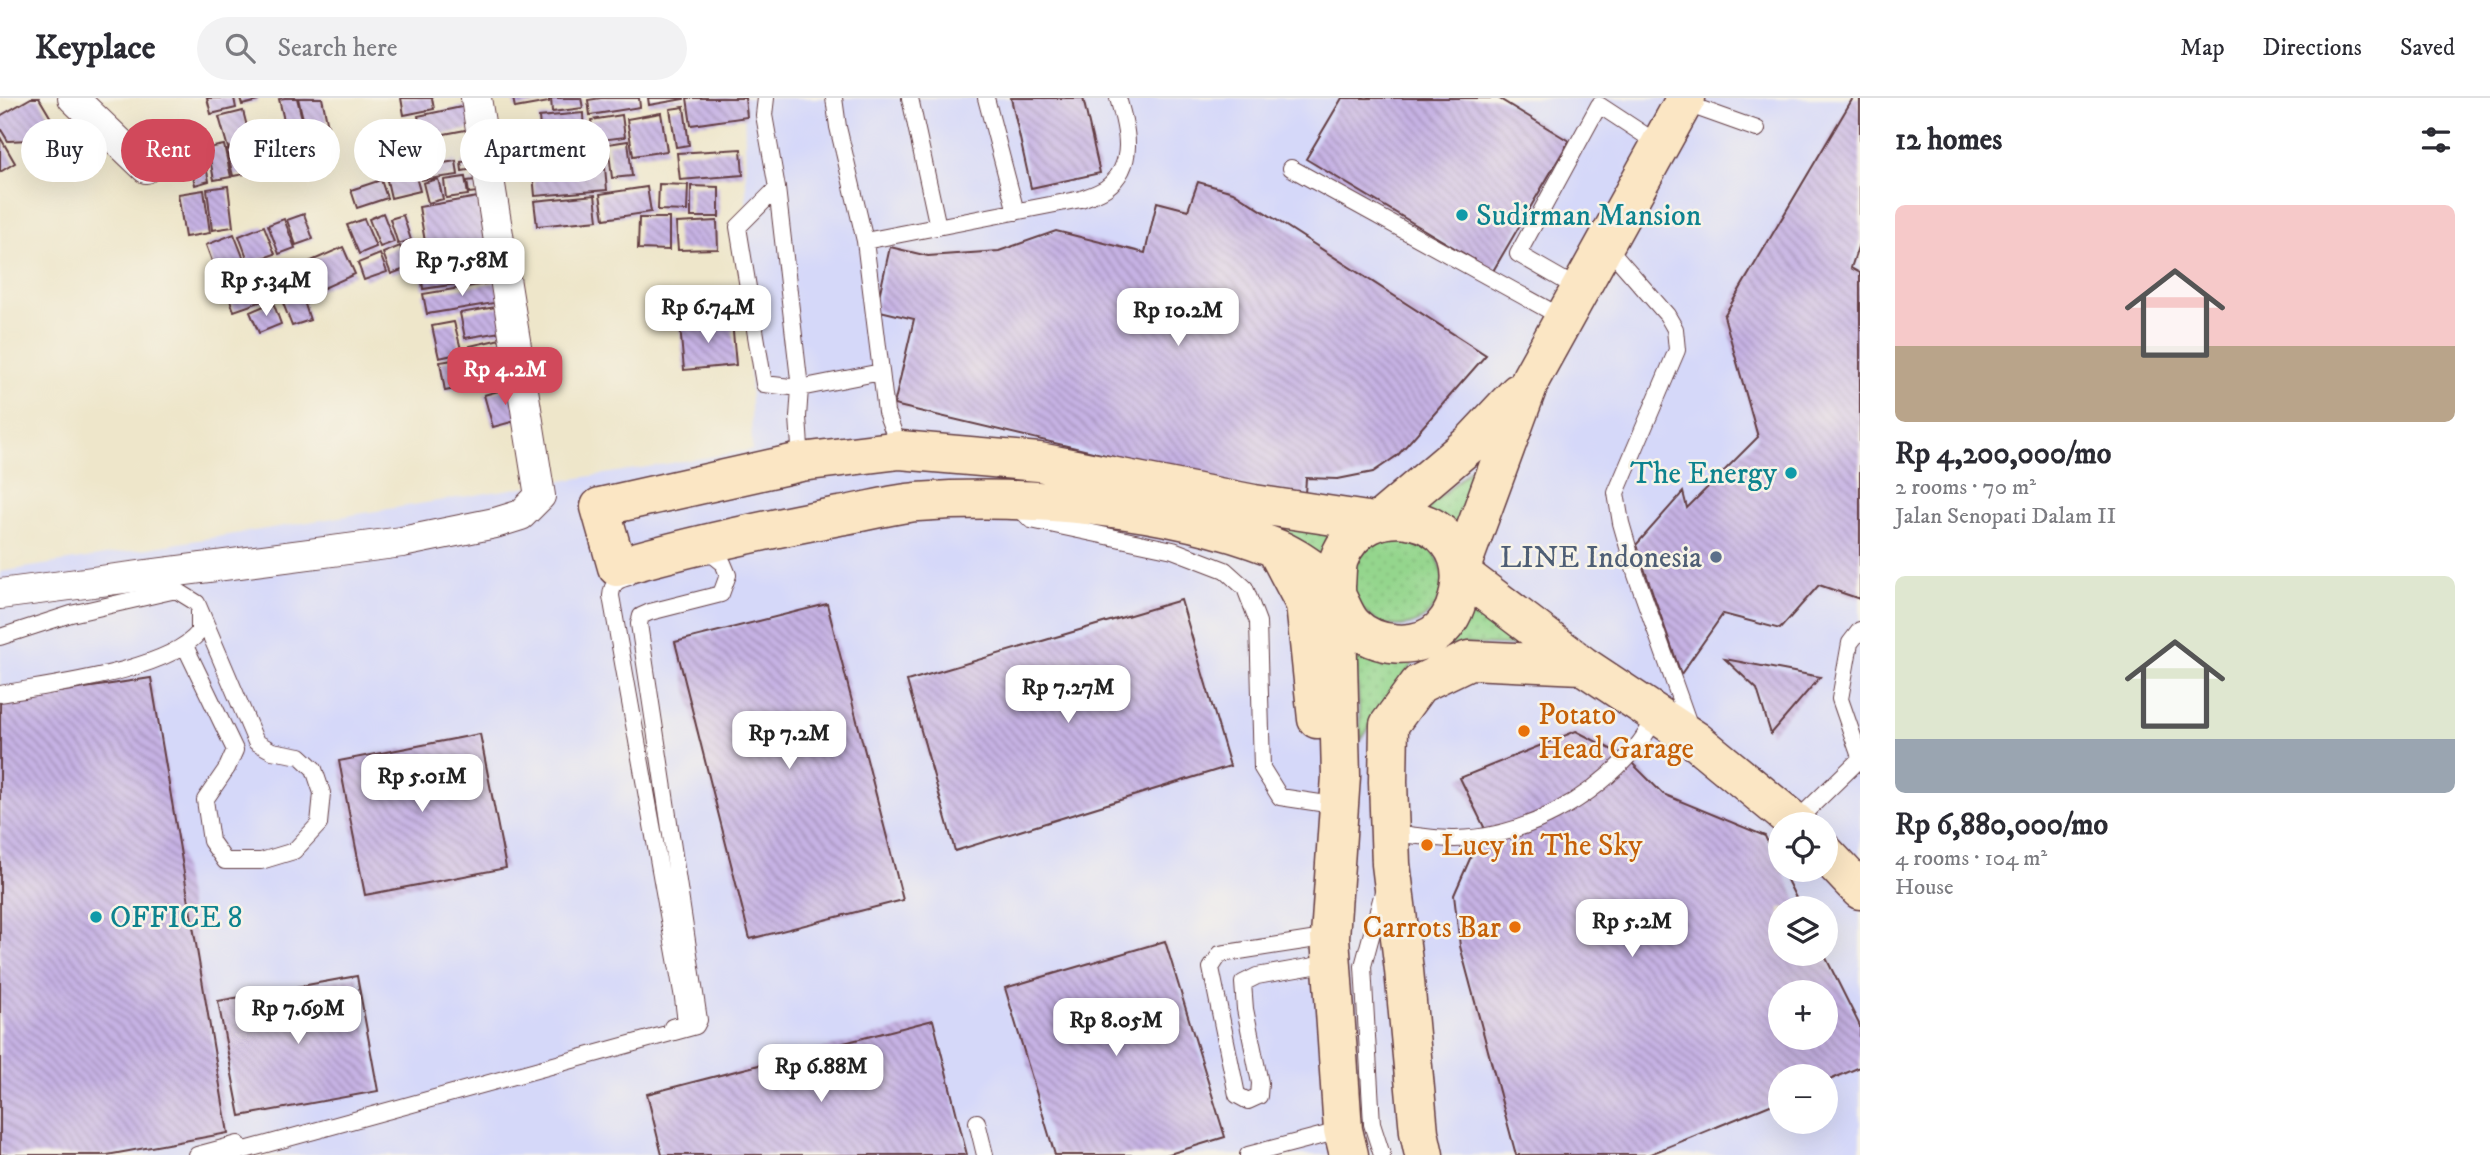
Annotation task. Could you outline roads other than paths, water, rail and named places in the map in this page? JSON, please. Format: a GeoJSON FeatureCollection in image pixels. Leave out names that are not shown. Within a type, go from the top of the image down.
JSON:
{"type":"FeatureCollection","features":[{"type":"Feature","properties":{"kind":"main road"},"geometry":{"type":"LineString","coordinates":[[1685,101],[1531,378],[1488,489],[1462,571],[1458,605],[1440,630],[1411,644],[1380,642],[1353,625],[1336,591],[1275,547],[1198,523],[1082,506],[1006,500],[916,502],[804,523],[636,561],[600,507],[801,462],[900,450],[1039,462],[1254,504],[1377,521],[1402,518],[1424,523],[1448,541],[1462,571],[1582,665],[1695,740],[1783,812]]}},
{"type":"Feature","properties":{"kind":"main road"},"geometry":{"type":"LineString","coordinates":[[1346,1143],[1330,950],[1340,791],[1336,591],[1339,560],[1352,537],[1377,521],[1471,443],[1531,378]]}},
{"type":"Feature","properties":{"kind":"main road"},"geometry":{"type":"LineString","coordinates":[[801,462],[804,523]]}},
{"type":"Feature","properties":{"kind":"main road"},"geometry":{"type":"LineString","coordinates":[[1275,547],[1305,604],[1318,730],[1340,791]]}},
{"type":"Feature","properties":{"kind":"main road"},"geometry":{"type":"LineString","coordinates":[[1424,1155],[1419,1132],[1390,849],[1389,725],[1419,684],[1469,660],[1582,665]]}},
{"type":"Feature","properties":{"kind":"main road"},"geometry":{"type":"LineString","coordinates":[[1838,867],[1859,889]]}},
{"type":"Feature","properties":{"kind":"street"},"geometry":{"type":"LineString","coordinates":[[74,98],[121,144]]}},
{"type":"Feature","properties":{"kind":"street"},"geometry":{"type":"LineString","coordinates":[[0,594],[402,542],[522,515],[540,496],[476,98]]}},
{"type":"Feature","properties":{"kind":"lane"},"geometry":{"type":"LineString","coordinates":[[765,98],[764,115],[777,188],[800,388],[798,418],[801,462]]}},
{"type":"Feature","properties":{"kind":"lane"},"geometry":{"type":"LineString","coordinates":[[834,98],[864,241],[886,412],[900,450]]}},
{"type":"Feature","properties":{"kind":"lane"},"geometry":{"type":"LineString","coordinates":[[910,98],[938,227]]}},
{"type":"Feature","properties":{"kind":"lane"},"geometry":{"type":"LineString","coordinates":[[986,98],[1016,212]]}},
{"type":"Feature","properties":{"kind":"lane"},"geometry":{"type":"LineString","coordinates":[[864,241],[1081,200],[1105,188],[1118,175],[1129,147],[1127,128],[1118,98]]}},
{"type":"Feature","properties":{"kind":"lane"},"geometry":{"type":"LineString","coordinates":[[1571,303],[1518,254],[1598,100],[1660,145]]}},
{"type":"Feature","properties":{"kind":"lane"},"geometry":{"type":"LineString","coordinates":[[1685,101],[1757,129]]}},
{"type":"Feature","properties":{"kind":"lane"},"geometry":{"type":"LineString","coordinates":[[1291,168],[1571,303]]}},
{"type":"Feature","properties":{"kind":"lane"},"geometry":{"type":"LineString","coordinates":[[777,188],[738,227],[764,384],[800,388],[881,372]]}},
{"type":"Feature","properties":{"kind":"lane"},"geometry":{"type":"LineString","coordinates":[[1605,244],[1667,315],[1675,329],[1677,350],[1616,493],[1621,523],[1636,575],[1695,740]]}},
{"type":"Feature","properties":{"kind":"lane"},"geometry":{"type":"LineString","coordinates":[[1006,500],[1031,520],[1172,550],[1225,570],[1245,588],[1258,622],[1262,768],[1280,797],[1340,791]]}},
{"type":"Feature","properties":{"kind":"lane"},"geometry":{"type":"LineString","coordinates":[[197,1155],[696,1026],[699,1020],[639,624],[641,616],[650,612],[721,594],[728,575],[723,564],[713,555],[662,568],[636,561]]}},
{"type":"Feature","properties":{"kind":"lane"},"geometry":{"type":"LineString","coordinates":[[636,561],[640,572],[617,580],[612,586],[611,596],[688,1026]]}},
{"type":"Feature","properties":{"kind":"lane"},"geometry":{"type":"LineString","coordinates":[[0,637],[71,614],[176,590],[197,603],[256,742],[272,751],[300,757],[314,769],[322,793],[319,824],[294,851],[261,861],[225,861],[211,841],[205,800],[228,768],[235,750],[185,646]]}},
{"type":"Feature","properties":{"kind":"lane"},"geometry":{"type":"LineString","coordinates":[[0,694],[113,674],[185,646],[199,632],[201,626],[197,603]]}},
{"type":"Feature","properties":{"kind":"lane"},"geometry":{"type":"LineString","coordinates":[[1807,812],[1860,758],[1840,699],[1850,643],[1860,630]]}},
{"type":"Feature","properties":{"kind":"lane"},"geometry":{"type":"LineString","coordinates":[[1382,1155],[1372,1124],[1363,966],[1390,849],[1501,834],[1540,820],[1577,800],[1616,768],[1637,746],[1657,715]]}},
{"type":"Feature","properties":{"kind":"lane"},"geometry":{"type":"LineString","coordinates":[[1330,950],[1243,983],[1245,1009],[1260,1083],[1258,1096],[1248,1101],[1237,1095],[1211,968],[1215,961],[1220,954],[1330,950]]}},
{"type":"Feature","properties":{"kind":"lane"},"geometry":{"type":"LineString","coordinates":[[227,1155],[688,1026]]}},
{"type":"Feature","properties":{"kind":"lane"},"geometry":{"type":"LineString","coordinates":[[977,1122],[985,1155]]}},
{"type":"Feature","properties":{"kind":"lane"},"geometry":{"type":"LineString","coordinates":[[1248,1155],[1346,1143]]}},
{"type":"Feature","properties":{"kind":"place","name":"Sudirman Mansion"},"geometry":{"type":"Point","coordinates":[1462,215]}},
{"type":"Feature","properties":{"kind":"place","name":"The Energy"},"geometry":{"type":"Point","coordinates":[1791,473]}},
{"type":"Feature","properties":{"kind":"place","name":"LINE Indonesia"},"geometry":{"type":"Point","coordinates":[1716,557]}},
{"type":"Feature","properties":{"kind":"place","name":"Potato Head Garage"},"geometry":{"type":"Point","coordinates":[1524,731]}},
{"type":"Feature","properties":{"kind":"place","name":"Lucy in The Sky"},"geometry":{"type":"Point","coordinates":[1427,845]}},
{"type":"Feature","properties":{"kind":"place","name":"OFFICE 8"},"geometry":{"type":"Point","coordinates":[96,917]}},
{"type":"Feature","properties":{"kind":"place","name":"Carrots Bar"},"geometry":{"type":"Point","coordinates":[1515,927]}}]}
